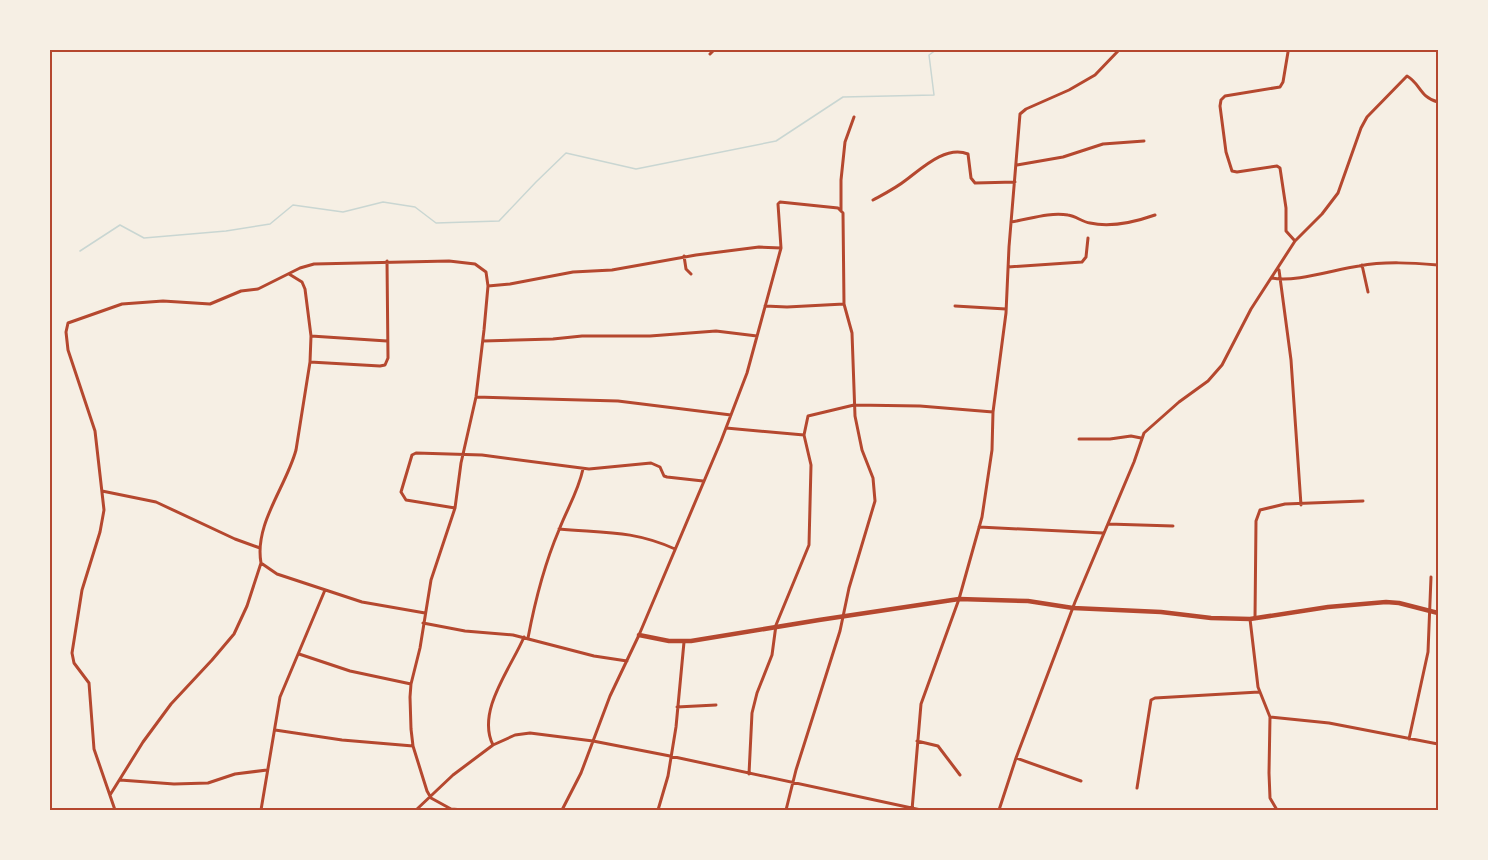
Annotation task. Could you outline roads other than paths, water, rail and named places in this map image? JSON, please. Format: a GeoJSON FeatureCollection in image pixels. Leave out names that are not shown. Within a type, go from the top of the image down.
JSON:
{"type":"FeatureCollection","features":[{"type":"Feature","properties":{"kind":"main road"},"geometry":{"type":"LineString","coordinates":[[639,635],[684,642],[959,599],[1022,600],[1073,608],[1161,612],[1211,618],[1252,618],[1375,602],[1399,603],[1438,613]]}},
{"type":"Feature","properties":{"kind":"street"},"geometry":{"type":"LineString","coordinates":[[710,54],[714,50]]}},
{"type":"Feature","properties":{"kind":"street"},"geometry":{"type":"LineString","coordinates":[[912,809],[921,704],[959,599],[980,527],[992,446],[993,412],[1002,357],[1020,114],[1095,75],[1119,50]]}},
{"type":"Feature","properties":{"kind":"street"},"geometry":{"type":"LineString","coordinates":[[1288,51],[1283,82],[1280,87],[1225,96],[1220,106],[1226,152],[1232,171],[1277,166],[1280,168],[1286,208],[1286,231],[1295,241]]}},
{"type":"Feature","properties":{"kind":"street"},"geometry":{"type":"LineString","coordinates":[[999,810],[1016,758],[1073,608],[1134,462],[1141,438],[1153,424],[1216,373],[1251,309],[1295,241],[1330,205],[1341,186],[1368,116],[1405,76],[1410,77],[1425,96],[1438,102]]}},
{"type":"Feature","properties":{"kind":"street"},"geometry":{"type":"LineString","coordinates":[[786,810],[844,616],[849,588],[874,501],[873,478],[860,443],[854,405],[852,333],[844,304],[844,221],[841,210],[841,180],[845,142],[854,117]]}},
{"type":"Feature","properties":{"kind":"street"},"geometry":{"type":"LineString","coordinates":[[1017,165],[1063,157],[1103,144],[1144,141]]}},
{"type":"Feature","properties":{"kind":"street"},"geometry":{"type":"LineString","coordinates":[[873,200],[906,181],[926,164],[954,153],[967,152],[971,178],[975,183],[1015,182]]}},
{"type":"Feature","properties":{"kind":"street"},"geometry":{"type":"LineString","coordinates":[[562,810],[581,773],[747,373],[781,248],[778,204],[780,202],[833,207],[841,210]]}},
{"type":"Feature","properties":{"kind":"street"},"geometry":{"type":"LineString","coordinates":[[1011,222],[1059,214],[1074,216],[1088,223],[1113,224],[1129,223],[1155,215]]}},
{"type":"Feature","properties":{"kind":"street"},"geometry":{"type":"LineString","coordinates":[[1008,267],[1082,262],[1086,257],[1088,238]]}},
{"type":"Feature","properties":{"kind":"street"},"geometry":{"type":"LineString","coordinates":[[488,286],[573,272],[612,270],[684,256],[759,247],[781,248]]}},
{"type":"Feature","properties":{"kind":"street"},"geometry":{"type":"LineString","coordinates":[[684,256],[686,269],[691,274]]}},
{"type":"Feature","properties":{"kind":"street"},"geometry":{"type":"LineString","coordinates":[[310,362],[383,366],[388,358],[387,261]]}},
{"type":"Feature","properties":{"kind":"street"},"geometry":{"type":"LineString","coordinates":[[115,810],[94,749],[89,683],[74,663],[72,653],[82,590],[103,518],[95,432],[68,350],[66,332],[68,324],[122,304],[163,301],[210,304],[241,291],[258,289],[300,268],[314,264],[387,261],[449,261],[475,264],[486,272],[488,286],[476,397],[462,455],[455,508],[434,570],[411,684],[410,717],[413,746],[424,785],[431,798],[451,809],[464,810]]}},
{"type":"Feature","properties":{"kind":"street"},"geometry":{"type":"LineString","coordinates":[[1272,278],[1281,279],[1362,265],[1438,265]]}},
{"type":"Feature","properties":{"kind":"street"},"geometry":{"type":"LineString","coordinates":[[1362,265],[1368,292]]}},
{"type":"Feature","properties":{"kind":"street"},"geometry":{"type":"LineString","coordinates":[[1278,268],[1292,360],[1301,504]]}},
{"type":"Feature","properties":{"kind":"street"},"geometry":{"type":"LineString","coordinates":[[110,795],[143,742],[169,707],[234,634],[261,563],[260,548],[272,508],[294,457],[310,362],[309,310],[304,286],[290,274]]}},
{"type":"Feature","properties":{"kind":"street"},"geometry":{"type":"LineString","coordinates":[[765,306],[844,304]]}},
{"type":"Feature","properties":{"kind":"street"},"geometry":{"type":"LineString","coordinates":[[955,306],[1006,309]]}},
{"type":"Feature","properties":{"kind":"street"},"geometry":{"type":"LineString","coordinates":[[483,341],[708,332],[757,336]]}},
{"type":"Feature","properties":{"kind":"street"},"geometry":{"type":"LineString","coordinates":[[311,336],[388,341]]}},
{"type":"Feature","properties":{"kind":"street"},"geometry":{"type":"LineString","coordinates":[[476,397],[618,401],[731,415]]}},
{"type":"Feature","properties":{"kind":"street"},"geometry":{"type":"LineString","coordinates":[[749,774],[752,713],[759,683],[772,655],[776,628],[809,546],[811,465],[804,435],[810,414],[854,405],[911,406],[993,412]]}},
{"type":"Feature","properties":{"kind":"street"},"geometry":{"type":"LineString","coordinates":[[726,428],[804,435]]}},
{"type":"Feature","properties":{"kind":"street"},"geometry":{"type":"LineString","coordinates":[[1079,439],[1131,436],[1141,438]]}},
{"type":"Feature","properties":{"kind":"street"},"geometry":{"type":"LineString","coordinates":[[455,508],[406,500],[401,492],[412,455],[416,453],[493,456],[583,469],[655,463],[665,476],[703,482]]}},
{"type":"Feature","properties":{"kind":"street"},"geometry":{"type":"LineString","coordinates":[[493,745],[488,729],[491,709],[503,674],[526,638],[544,571],[559,529],[574,500],[583,469]]}},
{"type":"Feature","properties":{"kind":"street"},"geometry":{"type":"LineString","coordinates":[[102,491],[156,502],[235,539],[260,548]]}},
{"type":"Feature","properties":{"kind":"street"},"geometry":{"type":"LineString","coordinates":[[1277,810],[1270,798],[1270,717],[1259,692],[1252,618],[1256,521],[1260,510],[1268,507],[1363,501]]}},
{"type":"Feature","properties":{"kind":"street"},"geometry":{"type":"LineString","coordinates":[[1108,524],[1173,526]]}},
{"type":"Feature","properties":{"kind":"street"},"geometry":{"type":"LineString","coordinates":[[980,527],[1103,533]]}},
{"type":"Feature","properties":{"kind":"street"},"geometry":{"type":"LineString","coordinates":[[559,529],[605,531],[644,537],[675,549]]}},
{"type":"Feature","properties":{"kind":"street"},"geometry":{"type":"LineString","coordinates":[[261,563],[277,574],[362,602],[426,613]]}},
{"type":"Feature","properties":{"kind":"street"},"geometry":{"type":"LineString","coordinates":[[1409,739],[1428,652],[1431,577]]}},
{"type":"Feature","properties":{"kind":"street"},"geometry":{"type":"LineString","coordinates":[[261,810],[280,697],[325,590]]}},
{"type":"Feature","properties":{"kind":"street"},"geometry":{"type":"LineString","coordinates":[[423,623],[465,631],[526,638],[585,654],[627,661]]}},
{"type":"Feature","properties":{"kind":"street"},"geometry":{"type":"LineString","coordinates":[[658,810],[668,776],[684,642]]}},
{"type":"Feature","properties":{"kind":"street"},"geometry":{"type":"LineString","coordinates":[[299,654],[350,671],[411,684]]}},
{"type":"Feature","properties":{"kind":"street"},"geometry":{"type":"LineString","coordinates":[[1137,788],[1151,700],[1259,692]]}},
{"type":"Feature","properties":{"kind":"street"},"geometry":{"type":"LineString","coordinates":[[677,707],[716,705]]}},
{"type":"Feature","properties":{"kind":"street"},"geometry":{"type":"LineString","coordinates":[[1270,717],[1329,723],[1438,744]]}},
{"type":"Feature","properties":{"kind":"street"},"geometry":{"type":"LineString","coordinates":[[275,730],[342,740],[413,746]]}},
{"type":"Feature","properties":{"kind":"street"},"geometry":{"type":"LineString","coordinates":[[417,810],[453,775],[493,745],[525,733],[593,741],[921,810]]}},
{"type":"Feature","properties":{"kind":"street"},"geometry":{"type":"LineString","coordinates":[[917,741],[938,746],[960,775]]}},
{"type":"Feature","properties":{"kind":"street"},"geometry":{"type":"LineString","coordinates":[[1016,758],[1081,780]]}},
{"type":"Feature","properties":{"kind":"street"},"geometry":{"type":"LineString","coordinates":[[120,780],[174,784],[208,783],[235,774],[267,770]]}},
{"type":"Feature","properties":{"kind":"waterway"},"geometry":{"type":"LineString","coordinates":[[80,251],[120,225],[144,238],[226,231],[270,224],[293,205],[343,212],[383,202],[415,207],[436,223],[499,221],[566,153],[636,169],[776,141],[843,97],[934,95],[929,55],[936,50]]}}]}
